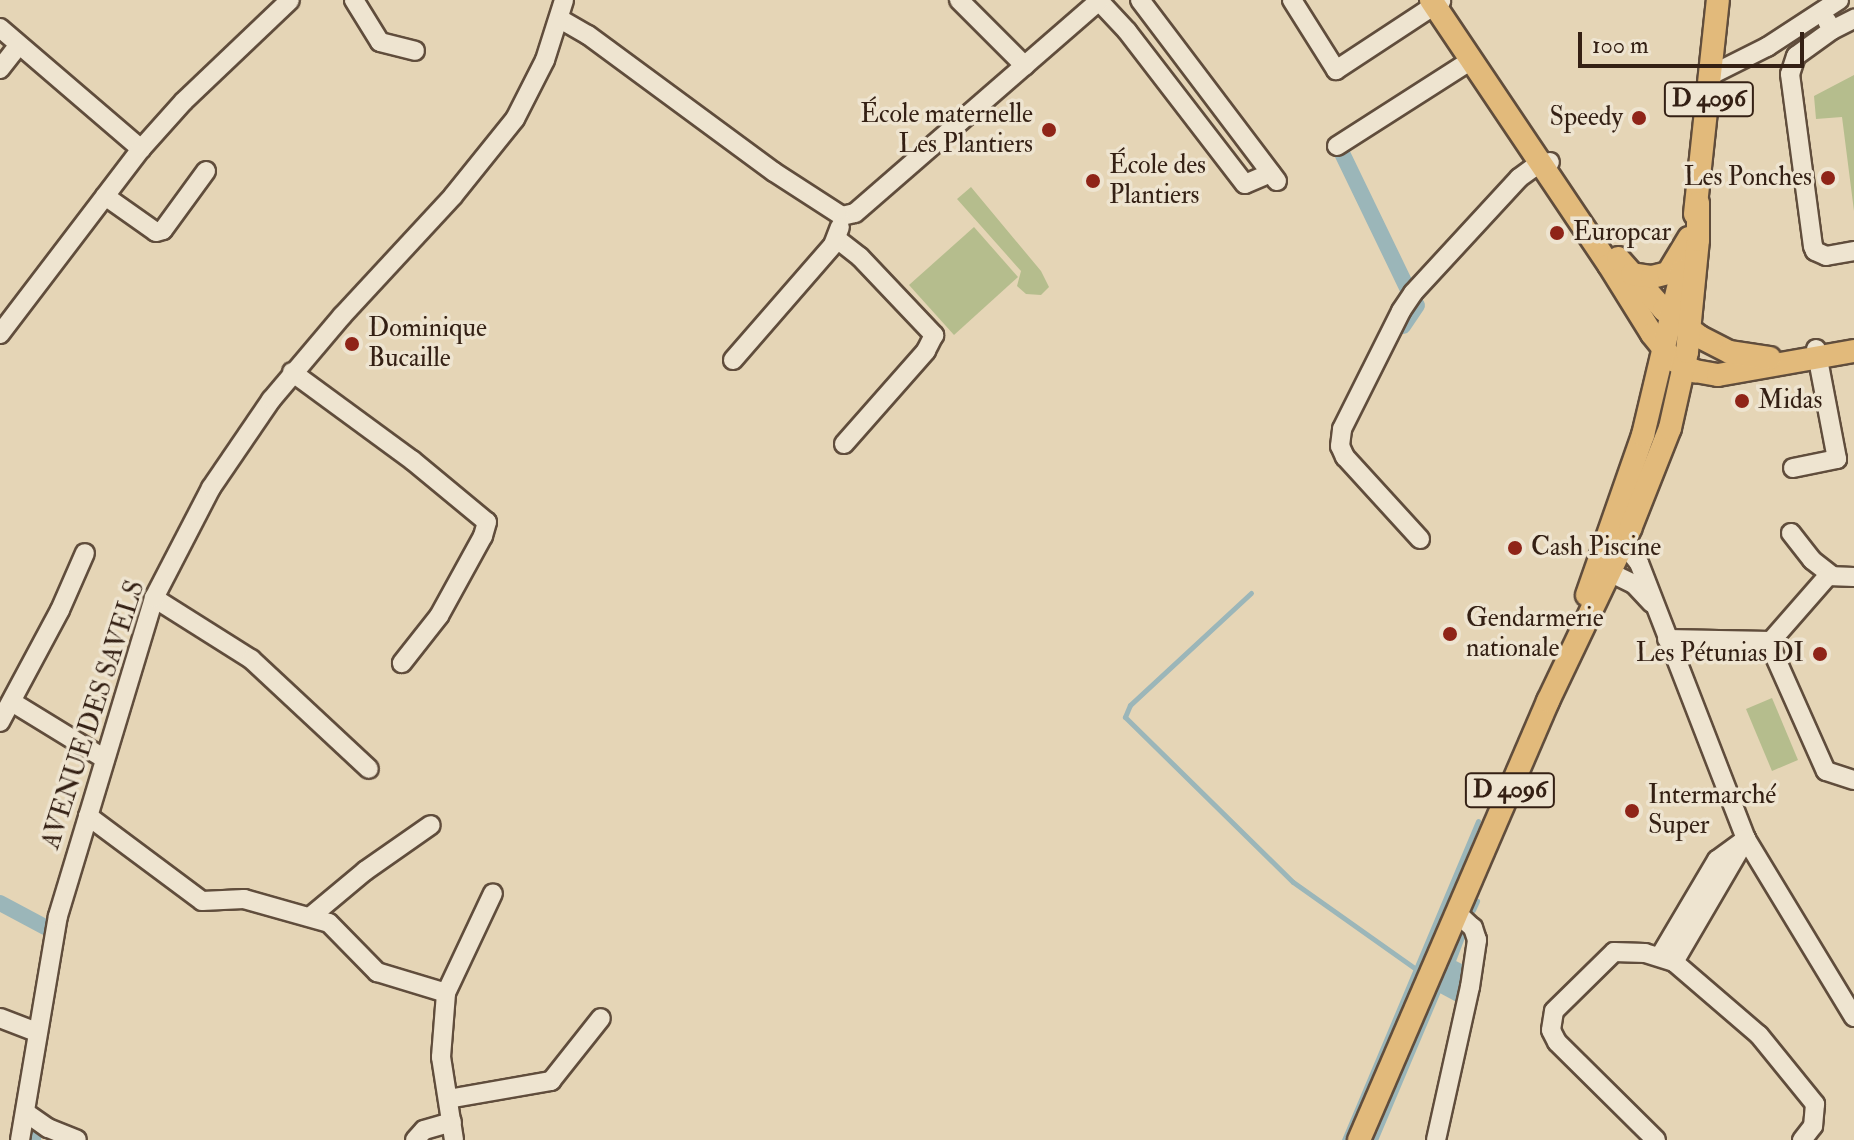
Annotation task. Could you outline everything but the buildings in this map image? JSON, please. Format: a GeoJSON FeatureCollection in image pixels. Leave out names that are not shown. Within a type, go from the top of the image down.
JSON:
{"type":"FeatureCollection","features":[{"type":"Feature","properties":{"kind":"main road","name":"D 4096"},"geometry":{"type":"LineString","coordinates":[[1359,1140],[1563,668],[1614,541],[1652,404],[1678,346],[1698,203],[1718,0]]}},
{"type":"Feature","properties":{"kind":"main road"},"geometry":{"type":"LineString","coordinates":[[1437,2],[1470,61],[1593,228],[1632,274],[1678,346],[1668,408],[1641,489],[1640,505]]}},
{"type":"Feature","properties":{"kind":"main road"},"geometry":{"type":"LineString","coordinates":[[1437,2],[1602,257],[1644,343],[1652,376],[1652,404]]}},
{"type":"Feature","properties":{"kind":"main road","name":"D 4096"},"geometry":{"type":"LineString","coordinates":[[1563,668],[1611,573],[1614,541],[1640,505],[1670,428],[1689,238],[1698,203]]}},
{"type":"Feature","properties":{"kind":"main road"},"geometry":{"type":"LineString","coordinates":[[1632,274],[1652,277],[1668,273],[1689,238]]}},
{"type":"Feature","properties":{"kind":"main road"},"geometry":{"type":"LineString","coordinates":[[1602,257],[1678,346],[1718,375]]}},
{"type":"Feature","properties":{"kind":"main road"},"geometry":{"type":"LineString","coordinates":[[1670,428],[1689,398],[1718,375],[1854,342]]}},
{"type":"Feature","properties":{"kind":"main road"},"geometry":{"type":"LineString","coordinates":[[1678,346],[1746,361],[1854,351]]}},
{"type":"Feature","properties":{"kind":"street"},"geometry":{"type":"LineString","coordinates":[[0,334],[141,149],[184,101],[290,0]]}},
{"type":"Feature","properties":{"kind":"street"},"geometry":{"type":"LineString","coordinates":[[354,0],[380,42],[415,51]]}},
{"type":"Feature","properties":{"kind":"street","name":"AVENUE DES SAVELS"},"geometry":{"type":"LineString","coordinates":[[20,1140],[58,916],[154,598],[224,466],[292,372],[493,149],[531,91],[560,19],[564,0]]}},
{"type":"Feature","properties":{"kind":"street"},"geometry":{"type":"LineString","coordinates":[[959,0],[1025,66]]}},
{"type":"Feature","properties":{"kind":"street"},"geometry":{"type":"LineString","coordinates":[[560,19],[588,35],[774,172],[842,216],[855,213],[1100,1],[1127,31],[1245,184],[1275,178],[1140,0]]}},
{"type":"Feature","properties":{"kind":"street"},"geometry":{"type":"LineString","coordinates":[[1292,0],[1336,70],[1437,2]]}},
{"type":"Feature","properties":{"kind":"street"},"geometry":{"type":"LineString","coordinates":[[1711,75],[1767,47],[1839,0]]}},
{"type":"Feature","properties":{"kind":"street"},"geometry":{"type":"LineString","coordinates":[[1821,11],[1832,30]]}},
{"type":"Feature","properties":{"kind":"street"},"geometry":{"type":"LineString","coordinates":[[1854,19],[1832,30],[1796,56],[1790,74],[1813,246],[1815,251],[1826,256],[1854,251]]}},
{"type":"Feature","properties":{"kind":"street"},"geometry":{"type":"LineString","coordinates":[[0,28],[141,149]]}},
{"type":"Feature","properties":{"kind":"street"},"geometry":{"type":"LineString","coordinates":[[0,69],[18,46]]}},
{"type":"Feature","properties":{"kind":"street"},"geometry":{"type":"LineString","coordinates":[[1337,146],[1470,61]]}},
{"type":"Feature","properties":{"kind":"street"},"geometry":{"type":"LineString","coordinates":[[1420,539],[1345,457],[1340,446],[1342,429],[1407,302],[1469,231],[1544,163]]}},
{"type":"Feature","properties":{"kind":"street"},"geometry":{"type":"LineString","coordinates":[[105,196],[156,232],[163,230],[206,171]]}},
{"type":"Feature","properties":{"kind":"street"},"geometry":{"type":"LineString","coordinates":[[733,360],[837,239],[842,216]]}},
{"type":"Feature","properties":{"kind":"street"},"geometry":{"type":"LineString","coordinates":[[837,239],[860,257],[934,335],[926,351],[844,444]]}},
{"type":"Feature","properties":{"kind":"street"},"geometry":{"type":"LineString","coordinates":[[1793,468],[1846,457],[1817,353]]}},
{"type":"Feature","properties":{"kind":"street"},"geometry":{"type":"LineString","coordinates":[[292,372],[412,460],[487,522],[439,616],[402,663]]}},
{"type":"Feature","properties":{"kind":"street"},"geometry":{"type":"LineString","coordinates":[[1791,533],[1812,560],[1831,575],[1854,577]]}},
{"type":"Feature","properties":{"kind":"street"},"geometry":{"type":"LineString","coordinates":[[1614,541],[1639,563],[1746,839],[1854,1017]]}},
{"type":"Feature","properties":{"kind":"street"},"geometry":{"type":"LineString","coordinates":[[0,722],[85,553]]}},
{"type":"Feature","properties":{"kind":"street"},"geometry":{"type":"LineString","coordinates":[[1611,573],[1634,584],[1652,603]]}},
{"type":"Feature","properties":{"kind":"street"},"geometry":{"type":"LineString","coordinates":[[1667,639],[1768,641],[1777,636],[1831,575]]}},
{"type":"Feature","properties":{"kind":"street"},"geometry":{"type":"LineString","coordinates":[[154,598],[251,659],[369,769]]}},
{"type":"Feature","properties":{"kind":"street"},"geometry":{"type":"LineString","coordinates":[[1768,641],[1826,771],[1854,780]]}},
{"type":"Feature","properties":{"kind":"street"},"geometry":{"type":"LineString","coordinates":[[12,702],[105,759]]}},
{"type":"Feature","properties":{"kind":"street"},"geometry":{"type":"LineString","coordinates":[[88,816],[202,901],[244,899],[310,917],[335,927],[377,972],[446,993]]}},
{"type":"Feature","properties":{"kind":"street"},"geometry":{"type":"LineString","coordinates":[[310,917],[365,871],[431,825]]}},
{"type":"Feature","properties":{"kind":"street"},"geometry":{"type":"LineString","coordinates":[[1667,959],[1717,860],[1746,839]]}},
{"type":"Feature","properties":{"kind":"street"},"geometry":{"type":"LineString","coordinates":[[415,1140],[424,1130],[453,1131],[441,1045],[446,993],[493,893]]}},
{"type":"Feature","properties":{"kind":"street"},"geometry":{"type":"LineString","coordinates":[[1436,1140],[1476,947],[1475,931],[1456,912]]}},
{"type":"Feature","properties":{"kind":"street"},"geometry":{"type":"LineString","coordinates":[[1656,1140],[1557,1042],[1550,1023],[1554,1011],[1608,955],[1623,951],[1667,959],[1759,1035],[1811,1094],[1815,1115],[1813,1126],[1802,1140]]}},
{"type":"Feature","properties":{"kind":"street"},"geometry":{"type":"LineString","coordinates":[[0,1018],[36,1032]]}},
{"type":"Feature","properties":{"kind":"street"},"geometry":{"type":"LineString","coordinates":[[448,1099],[551,1081],[601,1018]]}},
{"type":"Feature","properties":{"kind":"street"},"geometry":{"type":"LineString","coordinates":[[25,1112],[48,1128],[77,1140]]}},
{"type":"Feature","properties":{"kind":"green space"},"geometry":{"type":"Polygon","coordinates":[[[1854,75],[1854,211],[1842,117],[1816,119],[1814,96],[1854,75]]]}},
{"type":"Feature","properties":{"kind":"green space"},"geometry":{"type":"Polygon","coordinates":[[[971,187],[1041,271],[1049,287],[1041,295],[1026,294],[1017,286],[1021,271],[957,199],[971,187]]]}},
{"type":"Feature","properties":{"kind":"green space"},"geometry":{"type":"Polygon","coordinates":[[[974,227],[1018,277],[954,335],[909,285],[974,227]]]}},
{"type":"Feature","properties":{"kind":"green space"},"geometry":{"type":"Polygon","coordinates":[[[1772,698],[1798,760],[1772,771],[1746,709],[1772,698]]]}},
{"type":"Feature","properties":{"kind":"water"},"geometry":{"type":"Polygon","coordinates":[[[1450,958],[1472,969],[1464,1006],[1436,991],[1450,958]]]}},
{"type":"Feature","properties":{"kind":"waterway"},"geometry":{"type":"LineString","coordinates":[[1340,149],[1409,292]]}},
{"type":"Feature","properties":{"kind":"waterway"},"geometry":{"type":"LineString","coordinates":[[1403,326],[1417,305]]}},
{"type":"Feature","properties":{"kind":"waterway"},"geometry":{"type":"LineString","coordinates":[[1251,593],[1130,705],[1125,717],[1293,882],[1416,969]]}},
{"type":"Feature","properties":{"kind":"waterway"},"geometry":{"type":"LineString","coordinates":[[1344,1140],[1478,821]]}},
{"type":"Feature","properties":{"kind":"waterway"},"geometry":{"type":"LineString","coordinates":[[1473,910],[1477,901]]}},
{"type":"Feature","properties":{"kind":"waterway"},"geometry":{"type":"LineString","coordinates":[[0,903],[45,927]]}},
{"type":"Feature","properties":{"kind":"waterway"},"geometry":{"type":"LineString","coordinates":[[1452,963],[1463,934]]}},
{"type":"Feature","properties":{"kind":"waterway"},"geometry":{"type":"LineString","coordinates":[[1375,1140],[1440,986]]}},
{"type":"Feature","properties":{"kind":"waterway"},"geometry":{"type":"LineString","coordinates":[[33,1140],[34,1132]]}},
{"type":"Feature","properties":{"kind":"place","name":"Speedy"},"geometry":{"type":"Point","coordinates":[1639,118]}},
{"type":"Feature","properties":{"kind":"place","name":"École maternelle Les Plantiers"},"geometry":{"type":"Point","coordinates":[1049,130]}},
{"type":"Feature","properties":{"kind":"place","name":"Les Ponches"},"geometry":{"type":"Point","coordinates":[1828,178]}},
{"type":"Feature","properties":{"kind":"place","name":"École des Plantiers"},"geometry":{"type":"Point","coordinates":[1093,181]}},
{"type":"Feature","properties":{"kind":"place","name":"Europcar"},"geometry":{"type":"Point","coordinates":[1557,233]}},
{"type":"Feature","properties":{"kind":"place","name":"Dominique Bucaille"},"geometry":{"type":"Point","coordinates":[352,344]}},
{"type":"Feature","properties":{"kind":"place","name":"Midas"},"geometry":{"type":"Point","coordinates":[1742,401]}},
{"type":"Feature","properties":{"kind":"place","name":"Cash Piscine"},"geometry":{"type":"Point","coordinates":[1515,548]}},
{"type":"Feature","properties":{"kind":"place","name":"Gendarmerie nationale"},"geometry":{"type":"Point","coordinates":[1450,634]}},
{"type":"Feature","properties":{"kind":"place","name":"Les Pétunias DI"},"geometry":{"type":"Point","coordinates":[1820,654]}},
{"type":"Feature","properties":{"kind":"place","name":"Intermarché Super"},"geometry":{"type":"Point","coordinates":[1632,811]}}]}
